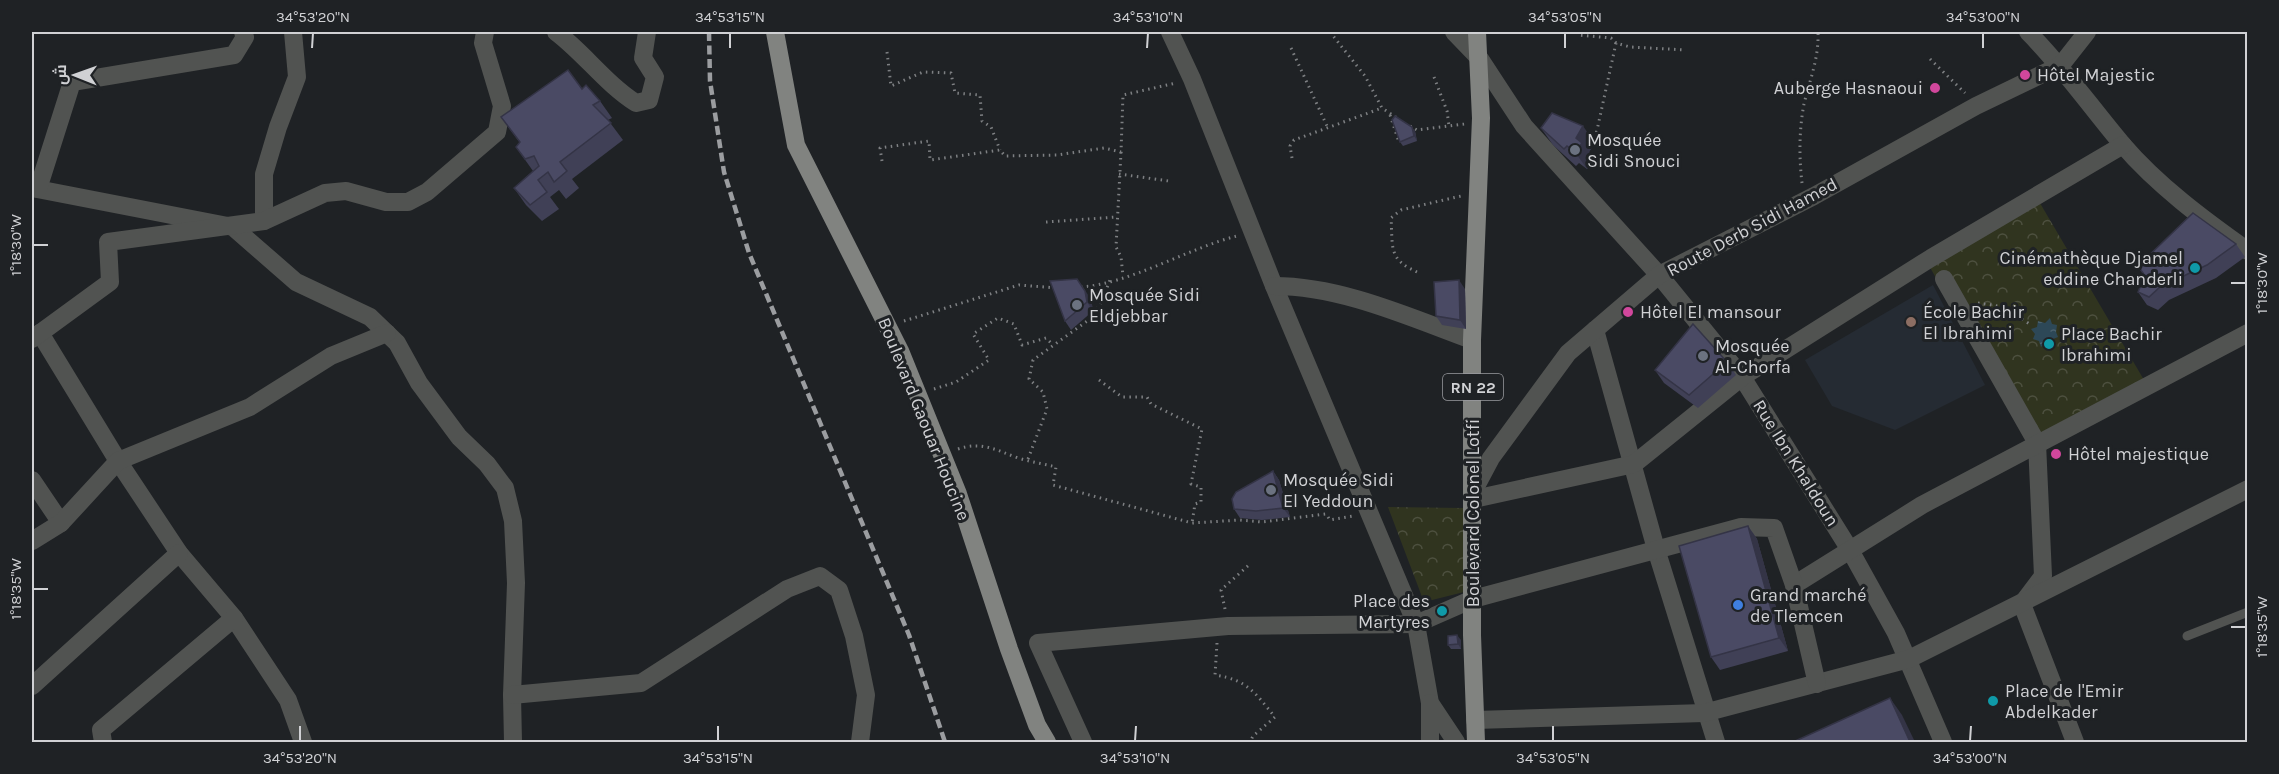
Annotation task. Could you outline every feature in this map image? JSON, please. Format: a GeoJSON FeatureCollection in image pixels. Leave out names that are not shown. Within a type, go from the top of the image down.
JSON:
{"type":"FeatureCollection","features":[{"type":"Feature","properties":{"kind":"main road","name":"Boulevard Gaouar Houcine"},"geometry":{"type":"LineString","coordinates":[[775,32],[796,145],[887,326],[917,394],[958,494],[1009,649],[1037,725],[1047,742]]}},
{"type":"Feature","properties":{"kind":"main road","name":"Boulevard Colonel Lotfi"},"geometry":{"type":"LineString","coordinates":[[1476,742],[1472,340],[1480,118],[1480,59],[1477,32]]}},
{"type":"Feature","properties":{"kind":"street"},"geometry":{"type":"LineString","coordinates":[[243,32],[245,37],[234,55],[72,82],[35,189],[233,227],[297,282],[370,317],[397,343],[419,383],[459,437],[487,464],[505,488],[513,522],[516,583],[512,695],[513,742]]}},
{"type":"Feature","properties":{"kind":"street"},"geometry":{"type":"LineString","coordinates":[[264,221],[264,174],[278,127],[297,77],[293,32]]}},
{"type":"Feature","properties":{"kind":"street"},"geometry":{"type":"LineString","coordinates":[[303,742],[288,700],[234,618],[179,553],[36,336],[110,282],[108,242],[233,227],[264,221],[325,193],[346,191],[386,202],[408,202],[451,174],[497,132],[502,106],[483,43],[485,32]]}},
{"type":"Feature","properties":{"kind":"street"},"geometry":{"type":"LineString","coordinates":[[556,32],[576,47],[623,94],[636,103],[649,100],[654,88],[655,77],[643,58],[647,32]]}},
{"type":"Feature","properties":{"kind":"street"},"geometry":{"type":"LineString","coordinates":[[1170,32],[1192,78],[1274,286],[1416,624],[1430,704],[1430,742]]}},
{"type":"Feature","properties":{"kind":"street","name":"Rue Ibn Khaldoun"},"geometry":{"type":"LineString","coordinates":[[1454,32],[1480,59],[1524,126],[1659,275],[1742,377],[1850,550],[1910,659],[1943,742]]}},
{"type":"Feature","properties":{"kind":"street"},"geometry":{"type":"LineString","coordinates":[[2028,32],[2061,65],[2123,145],[2173,193],[2247,251]]}},
{"type":"Feature","properties":{"kind":"street","name":"Route Derb Sidi Hamed"},"geometry":{"type":"LineString","coordinates":[[1474,494],[1491,458],[1568,353],[1659,275],[1804,200],[1976,106],[2061,65],[2087,32]]}},
{"type":"Feature","properties":{"kind":"street"},"geometry":{"type":"LineString","coordinates":[[1474,494],[1634,464],[1742,377],[1931,258],[2123,145]]}},
{"type":"Feature","properties":{"kind":"street"},"geometry":{"type":"LineString","coordinates":[[1944,279],[2037,443],[2043,576],[2022,604]]}},
{"type":"Feature","properties":{"kind":"street"},"geometry":{"type":"LineString","coordinates":[[1274,286],[1304,286],[1414,317],[1472,340]]}},
{"type":"Feature","properties":{"kind":"street"},"geometry":{"type":"LineString","coordinates":[[1595,330],[1704,713],[1716,742]]}},
{"type":"Feature","properties":{"kind":"street"},"geometry":{"type":"LineString","coordinates":[[32,541],[61,523],[118,461],[249,407],[331,356],[387,333]]}},
{"type":"Feature","properties":{"kind":"street"},"geometry":{"type":"LineString","coordinates":[[1794,585],[1922,506],[2247,333]]}},
{"type":"Feature","properties":{"kind":"street"},"geometry":{"type":"LineString","coordinates":[[32,480],[61,523]]}},
{"type":"Feature","properties":{"kind":"street"},"geometry":{"type":"LineString","coordinates":[[1475,720],[1704,713],[1910,659],[2247,489]]}},
{"type":"Feature","properties":{"kind":"street"},"geometry":{"type":"LineString","coordinates":[[1083,742],[1038,643],[1223,626],[1416,624],[1473,599],[1741,527],[1774,528],[1794,585],[1817,684]]}},
{"type":"Feature","properties":{"kind":"street"},"geometry":{"type":"LineString","coordinates":[[32,686],[179,553]]}},
{"type":"Feature","properties":{"kind":"street"},"geometry":{"type":"LineString","coordinates":[[512,695],[641,683],[787,589],[820,576],[839,590],[854,636],[866,695],[860,742]]}},
{"type":"Feature","properties":{"kind":"street"},"geometry":{"type":"LineString","coordinates":[[2022,604],[2075,742]]}},
{"type":"Feature","properties":{"kind":"street"},"geometry":{"type":"LineString","coordinates":[[103,742],[101,730],[234,618]]}},
{"type":"Feature","properties":{"kind":"street"},"geometry":{"type":"LineString","coordinates":[[1430,704],[1456,742]]}},
{"type":"Feature","properties":{"kind":"lane"},"geometry":{"type":"LineString","coordinates":[[2187,636],[2247,612]]}},
{"type":"Feature","properties":{"kind":"path"},"geometry":{"type":"LineString","coordinates":[[1330,32],[1365,76],[1382,108],[1399,119]]}},
{"type":"Feature","properties":{"kind":"path"},"geometry":{"type":"LineString","coordinates":[[1578,32],[1578,35],[1611,38],[1616,43],[1630,47],[1686,50]]}},
{"type":"Feature","properties":{"kind":"path"},"geometry":{"type":"LineString","coordinates":[[1804,200],[1799,155],[1804,105],[1819,52],[1818,32]]}},
{"type":"Feature","properties":{"kind":"path"},"geometry":{"type":"LineString","coordinates":[[1591,149],[1601,120],[1616,43]]}},
{"type":"Feature","properties":{"kind":"path"},"geometry":{"type":"LineString","coordinates":[[1291,48],[1327,126]]}},
{"type":"Feature","properties":{"kind":"path"},"geometry":{"type":"LineString","coordinates":[[887,52],[891,86],[923,72],[951,73],[955,93],[980,95],[982,121],[991,127],[1000,150],[1005,156],[1057,155],[1104,148],[1121,152]]}},
{"type":"Feature","properties":{"kind":"path"},"geometry":{"type":"LineString","coordinates":[[1930,59],[1976,106]]}},
{"type":"Feature","properties":{"kind":"path"},"geometry":{"type":"LineString","coordinates":[[1434,77],[1447,111],[1449,126]]}},
{"type":"Feature","properties":{"kind":"path"},"geometry":{"type":"LineString","coordinates":[[1123,276],[1121,257],[1116,247],[1123,95],[1155,90],[1192,78]]}},
{"type":"Feature","properties":{"kind":"path"},"geometry":{"type":"LineString","coordinates":[[1292,158],[1290,146],[1294,141],[1327,126],[1382,108]]}},
{"type":"Feature","properties":{"kind":"path"},"geometry":{"type":"LineString","coordinates":[[1390,113],[1399,142]]}},
{"type":"Feature","properties":{"kind":"path"},"geometry":{"type":"LineString","coordinates":[[1408,125],[1417,130],[1449,126],[1480,118]]}},
{"type":"Feature","properties":{"kind":"path"},"geometry":{"type":"LineString","coordinates":[[882,160],[880,148],[929,141],[930,160],[1000,150]]}},
{"type":"Feature","properties":{"kind":"path"},"geometry":{"type":"LineString","coordinates":[[1119,174],[1169,181]]}},
{"type":"Feature","properties":{"kind":"path"},"geometry":{"type":"LineString","coordinates":[[1417,272],[1400,264],[1394,257],[1391,219],[1401,210],[1478,193]]}},
{"type":"Feature","properties":{"kind":"path"},"geometry":{"type":"LineString","coordinates":[[1046,222],[1117,217]]}},
{"type":"Feature","properties":{"kind":"path"},"geometry":{"type":"LineString","coordinates":[[1074,287],[1092,286],[1210,243],[1253,232]]}},
{"type":"Feature","properties":{"kind":"path"},"geometry":{"type":"LineString","coordinates":[[1028,460],[1047,409],[1043,392],[1029,379],[1034,360],[1052,344],[1090,318],[1102,301],[1110,280]]}},
{"type":"Feature","properties":{"kind":"path"},"geometry":{"type":"LineString","coordinates":[[887,326],[1019,285],[1064,288]]}},
{"type":"Feature","properties":{"kind":"path"},"geometry":{"type":"LineString","coordinates":[[1958,306],[1973,303],[1994,304],[2014,312],[2031,325]]}},
{"type":"Feature","properties":{"kind":"path"},"geometry":{"type":"LineString","coordinates":[[917,394],[956,382],[989,360],[973,334],[998,318],[1014,324],[1022,345],[1046,338],[1052,344]]}},
{"type":"Feature","properties":{"kind":"path"},"geometry":{"type":"LineString","coordinates":[[1099,380],[1122,397],[1147,397],[1151,404],[1202,429],[1191,484],[1202,487],[1201,502],[1196,504],[1192,523]]}},
{"type":"Feature","properties":{"kind":"path"},"geometry":{"type":"LineString","coordinates":[[942,455],[972,444],[991,446],[1028,460],[1056,466],[1053,485],[1192,523],[1240,520],[1262,522],[1326,514],[1330,520],[1349,518],[1369,509]]}},
{"type":"Feature","properties":{"kind":"path"},"geometry":{"type":"LineString","coordinates":[[1249,565],[1221,590],[1223,626],[1215,675],[1236,678],[1258,696],[1275,717],[1253,736],[1250,742]]}},
{"type":"Feature","properties":{"kind":"shaded area","name":"École Bachir El Ibrahimi"},"geometry":{"type":"Polygon","coordinates":[[[1933,285],[1985,385],[1895,430],[1832,406],[1805,360],[1933,285]]]}},
{"type":"Feature","properties":{"kind":"green space","name":"Place Bachir Ibrahimi"},"geometry":{"type":"Polygon","coordinates":[[[2037,198],[2144,380],[2030,445],[1927,262],[2037,198]]]}},
{"type":"Feature","properties":{"kind":"green space"},"geometry":{"type":"Polygon","coordinates":[[[1388,507],[1463,508],[1464,592],[1424,602],[1388,507]]]}},
{"type":"Feature","properties":{"kind":"water"},"geometry":{"type":"Polygon","coordinates":[[[2050,318],[2052,324],[2057,325],[2058,337],[2053,339],[2052,345],[2045,343],[2041,347],[2039,341],[2033,339],[2035,334],[2031,329],[2037,327],[2038,321],[2045,323],[2050,318]]]}},
{"type":"Feature","properties":{"kind":"building"},"geometry":{"type":"Polygon","coordinates":[[[568,70],[582,89],[586,85],[600,101],[593,105],[611,123],[560,162],[567,171],[554,182],[548,172],[538,180],[547,192],[530,205],[514,188],[539,166],[534,156],[525,159],[516,147],[520,142],[501,117],[568,70]]]}},
{"type":"Feature","properties":{"kind":"building"},"geometry":{"type":"Polygon","coordinates":[[[1552,113],[1583,126],[1576,138],[1582,143],[1575,152],[1567,146],[1564,149],[1541,128],[1552,113]]]}},
{"type":"Feature","properties":{"kind":"building"},"geometry":{"type":"Polygon","coordinates":[[[1395,116],[1412,127],[1414,136],[1400,142],[1392,120],[1395,116]]]}},
{"type":"Feature","properties":{"kind":"building"},"geometry":{"type":"Polygon","coordinates":[[[2193,213],[2236,244],[2207,265],[2160,287],[2149,297],[2138,292],[2141,285],[2135,280],[2143,273],[2138,266],[2193,213]]]}},
{"type":"Feature","properties":{"kind":"building","name":"Mosquée Sidi Eldjebbar"},"geometry":{"type":"Polygon","coordinates":[[[1077,279],[1085,291],[1087,302],[1065,321],[1050,281],[1077,279]]]}},
{"type":"Feature","properties":{"kind":"building"},"geometry":{"type":"Polygon","coordinates":[[[1459,280],[1460,320],[1436,316],[1434,282],[1459,280]]]}},
{"type":"Feature","properties":{"kind":"building","name":"Mosquée Al-Chorfa"},"geometry":{"type":"Polygon","coordinates":[[[1693,324],[1727,362],[1689,395],[1655,370],[1693,324]]]}},
{"type":"Feature","properties":{"kind":"building"},"geometry":{"type":"Polygon","coordinates":[[[1273,471],[1283,508],[1256,511],[1234,509],[1232,499],[1236,492],[1273,471]]]}},
{"type":"Feature","properties":{"kind":"building","name":"Grand marché de Tlemcen"},"geometry":{"type":"Polygon","coordinates":[[[1748,526],[1779,638],[1711,657],[1679,546],[1748,526]]]}},
{"type":"Feature","properties":{"kind":"building"},"geometry":{"type":"Polygon","coordinates":[[[1457,635],[1458,644],[1448,645],[1448,636],[1457,635]]]}},
{"type":"Feature","properties":{"kind":"building"},"geometry":{"type":"Polygon","coordinates":[[[1890,698],[1910,742],[1793,742],[1890,698]]]}},
{"type":"Feature","properties":{"kind":"railway"},"geometry":{"type":"LineString","coordinates":[[709,32],[710,81],[724,172],[749,253],[909,635],[945,742]]}},
{"type":"Feature","properties":{"kind":"place","name":"Hôtel Majestic"},"geometry":{"type":"Point","coordinates":[2025,75]}},
{"type":"Feature","properties":{"kind":"place","name":"Auberge Hasnaoui"},"geometry":{"type":"Point","coordinates":[1935,88]}},
{"type":"Feature","properties":{"kind":"place","name":"Mosquée Sidi Snouci"},"geometry":{"type":"Point","coordinates":[1575,150]}},
{"type":"Feature","properties":{"kind":"place","name":"Cinémathèque Djamel eddine Chanderli"},"geometry":{"type":"Point","coordinates":[2195,268]}},
{"type":"Feature","properties":{"kind":"place","name":"Mosquée Sidi Eldjebbar"},"geometry":{"type":"Point","coordinates":[1077,305]}},
{"type":"Feature","properties":{"kind":"place","name":"Hôtel El mansour"},"geometry":{"type":"Point","coordinates":[1628,312]}},
{"type":"Feature","properties":{"kind":"place","name":"École Bachir El Ibrahimi"},"geometry":{"type":"Point","coordinates":[1911,322]}},
{"type":"Feature","properties":{"kind":"place","name":"Place Bachir Ibrahimi"},"geometry":{"type":"Point","coordinates":[2049,344]}},
{"type":"Feature","properties":{"kind":"place","name":"Mosquée Al-Chorfa"},"geometry":{"type":"Point","coordinates":[1703,356]}},
{"type":"Feature","properties":{"kind":"place","name":"Hôtel majestique"},"geometry":{"type":"Point","coordinates":[2056,454]}},
{"type":"Feature","properties":{"kind":"place","name":"Mosquée Sidi El Yeddoun"},"geometry":{"type":"Point","coordinates":[1271,490]}},
{"type":"Feature","properties":{"kind":"place","name":"Grand marché de Tlemcen"},"geometry":{"type":"Point","coordinates":[1738,605]}},
{"type":"Feature","properties":{"kind":"place","name":"Place des Martyres"},"geometry":{"type":"Point","coordinates":[1442,611]}},
{"type":"Feature","properties":{"kind":"place","name":"Place de l'Emir Abdelkader"},"geometry":{"type":"Point","coordinates":[1993,701]}}]}
